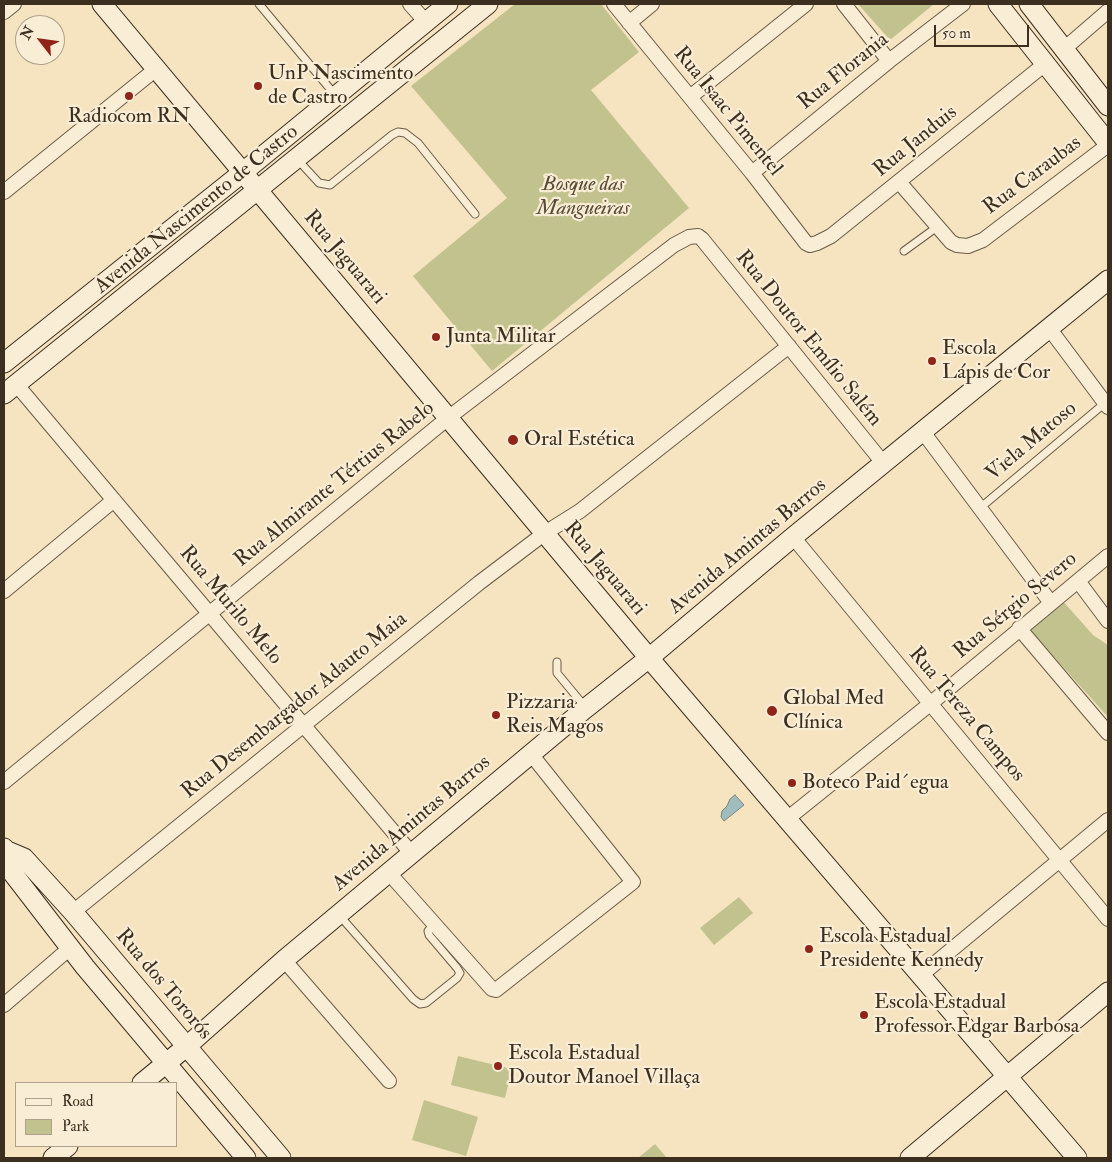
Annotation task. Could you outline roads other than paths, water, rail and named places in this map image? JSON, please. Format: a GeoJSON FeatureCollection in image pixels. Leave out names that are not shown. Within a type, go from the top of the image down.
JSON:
{"type":"FeatureCollection","features":[{"type":"Feature","properties":{"kind":"main road","name":"Rua Jaguarari"},"geometry":{"type":"LineString","coordinates":[[102,4],[650,658],[1077,1158]]}},
{"type":"Feature","properties":{"kind":"main road","name":"Avenida Nascimento de Castro"},"geometry":{"type":"LineString","coordinates":[[4,363],[242,173],[448,4]]}},
{"type":"Feature","properties":{"kind":"main road","name":"Avenida Nascimento de Castro"},"geometry":{"type":"LineString","coordinates":[[10,389],[488,4]]}},
{"type":"Feature","properties":{"kind":"main road"},"geometry":{"type":"LineString","coordinates":[[998,4],[1108,144]]}},
{"type":"Feature","properties":{"kind":"main road"},"geometry":{"type":"LineString","coordinates":[[1029,4],[1108,106]]}},
{"type":"Feature","properties":{"kind":"main road"},"geometry":{"type":"LineString","coordinates":[[380,60],[414,64]]}},
{"type":"Feature","properties":{"kind":"main road"},"geometry":{"type":"LineString","coordinates":[[1092,123],[1108,110]]}},
{"type":"Feature","properties":{"kind":"main road","name":"Avenida Amintas Barros"},"geometry":{"type":"LineString","coordinates":[[143,1082],[186,1047],[284,960],[586,708],[650,658],[792,538],[1108,280]]}},
{"type":"Feature","properties":{"kind":"main road"},"geometry":{"type":"LineString","coordinates":[[81,333],[96,288]]}},
{"type":"Feature","properties":{"kind":"main road","name":"Rua dos Tororós"},"geometry":{"type":"LineString","coordinates":[[4,850],[24,858],[73,912],[104,951],[281,1158]]}},
{"type":"Feature","properties":{"kind":"main road","name":"Rua dos Tororós"},"geometry":{"type":"LineString","coordinates":[[4,850],[12,871],[85,968],[246,1158]]}},
{"type":"Feature","properties":{"kind":"main road"},"geometry":{"type":"LineString","coordinates":[[85,968],[104,951]]}},
{"type":"Feature","properties":{"kind":"main road"},"geometry":{"type":"LineString","coordinates":[[910,1158],[1108,992]]}},
{"type":"Feature","properties":{"kind":"main road"},"geometry":{"type":"LineString","coordinates":[[53,1158],[67,1147]]}},
{"type":"Feature","properties":{"kind":"street"},"geometry":{"type":"LineString","coordinates":[[4,12],[14,4]]}},
{"type":"Feature","properties":{"kind":"street"},"geometry":{"type":"LineString","coordinates":[[410,4],[426,22]]}},
{"type":"Feature","properties":{"kind":"street","name":"Rua Isaac Pimentel"},"geometry":{"type":"LineString","coordinates":[[614,4],[752,173],[808,245]]}},
{"type":"Feature","properties":{"kind":"street"},"geometry":{"type":"LineString","coordinates":[[629,22],[652,4]]}},
{"type":"Feature","properties":{"kind":"street"},"geometry":{"type":"LineString","coordinates":[[690,97],[806,4]]}},
{"type":"Feature","properties":{"kind":"street"},"geometry":{"type":"LineString","coordinates":[[844,4],[889,61]]}},
{"type":"Feature","properties":{"kind":"street","name":"Rua Florania"},"geometry":{"type":"LineString","coordinates":[[752,173],[889,61],[963,4]]}},
{"type":"Feature","properties":{"kind":"street"},"geometry":{"type":"LineString","coordinates":[[1064,49],[1108,11]]}},
{"type":"Feature","properties":{"kind":"street","name":"Rua Janduis"},"geometry":{"type":"LineString","coordinates":[[808,245],[818,244],[831,236],[1045,64]]}},
{"type":"Feature","properties":{"kind":"street"},"geometry":{"type":"LineString","coordinates":[[4,192],[156,69]]}},
{"type":"Feature","properties":{"kind":"street","name":"Rua Caraubas"},"geometry":{"type":"LineString","coordinates":[[937,227],[948,240],[957,245],[974,244],[983,240],[1108,144]]}},
{"type":"Feature","properties":{"kind":"street"},"geometry":{"type":"LineString","coordinates":[[899,182],[937,227]]}},
{"type":"Feature","properties":{"kind":"street","name":"Rua Almirante Tértius Rabelo"},"geometry":{"type":"LineString","coordinates":[[4,782],[448,418],[674,245],[689,237],[696,236],[702,239]]}},
{"type":"Feature","properties":{"kind":"street","name":"Rua Doutor Emílio Salém"},"geometry":{"type":"LineString","coordinates":[[702,239],[884,464]]}},
{"type":"Feature","properties":{"kind":"street"},"geometry":{"type":"LineString","coordinates":[[1049,328],[1107,405]]}},
{"type":"Feature","properties":{"kind":"street","name":"Rua Desembargador Adauto Maia"},"geometry":{"type":"LineString","coordinates":[[73,912],[479,583],[545,533],[580,511],[789,346]]}},
{"type":"Feature","properties":{"kind":"street","name":"Rua Murilo Melo"},"geometry":{"type":"LineString","coordinates":[[10,389],[114,500],[412,854]]}},
{"type":"Feature","properties":{"kind":"street"},"geometry":{"type":"LineString","coordinates":[[923,432],[1051,603]]}},
{"type":"Feature","properties":{"kind":"street"},"geometry":{"type":"LineString","coordinates":[[4,591],[114,500]]}},
{"type":"Feature","properties":{"kind":"street","name":"Rua Tereza Campos"},"geometry":{"type":"LineString","coordinates":[[792,538],[1108,919]]}},
{"type":"Feature","properties":{"kind":"street","name":"Rua Sérgio Severo"},"geometry":{"type":"LineString","coordinates":[[787,819],[930,704],[1019,628],[1108,556]]}},
{"type":"Feature","properties":{"kind":"street"},"geometry":{"type":"LineString","coordinates":[[1078,581],[1108,620]]}},
{"type":"Feature","properties":{"kind":"street"},"geometry":{"type":"LineString","coordinates":[[1019,628],[1108,733]]}},
{"type":"Feature","properties":{"kind":"street"},"geometry":{"type":"LineString","coordinates":[[389,873],[492,989],[496,990],[633,882],[531,754]]}},
{"type":"Feature","properties":{"kind":"street"},"geometry":{"type":"LineString","coordinates":[[921,975],[1108,820]]}},
{"type":"Feature","properties":{"kind":"street"},"geometry":{"type":"LineString","coordinates":[[4,1005],[70,948]]}},
{"type":"Feature","properties":{"kind":"street"},"geometry":{"type":"LineString","coordinates":[[284,960],[389,1081]]}},
{"type":"Feature","properties":{"kind":"lane"},"geometry":{"type":"LineString","coordinates":[[259,4],[336,96]]}},
{"type":"Feature","properties":{"kind":"lane"},"geometry":{"type":"LineString","coordinates":[[296,159],[319,184],[330,185],[392,135],[398,132],[405,133],[418,143],[476,214]]}},
{"type":"Feature","properties":{"kind":"lane"},"geometry":{"type":"LineString","coordinates":[[904,251],[937,227]]}},
{"type":"Feature","properties":{"kind":"lane","name":"Viela Matoso"},"geometry":{"type":"LineString","coordinates":[[980,508],[1107,405]]}},
{"type":"Feature","properties":{"kind":"lane"},"geometry":{"type":"LineString","coordinates":[[556,662],[557,673],[586,708]]}},
{"type":"Feature","properties":{"kind":"lane"},"geometry":{"type":"LineString","coordinates":[[339,914],[413,999],[420,1004],[426,1003],[457,978],[460,973],[429,935],[428,931],[434,924]]}},
{"type":"Feature","properties":{"kind":"water"},"geometry":{"type":"Polygon","coordinates":[[[735,795],[744,805],[724,821],[721,817],[722,811],[735,795]]]}},
{"type":"Feature","properties":{"kind":"place","name":"UnP Nascimento de Castro"},"geometry":{"type":"Point","coordinates":[258,86]}},
{"type":"Feature","properties":{"kind":"place","name":"Radiocom RN"},"geometry":{"type":"Point","coordinates":[129,96]}},
{"type":"Feature","properties":{"kind":"place","name":"Junta Militar"},"geometry":{"type":"Point","coordinates":[436,337]}},
{"type":"Feature","properties":{"kind":"place","name":"Escola Lápis de Cor"},"geometry":{"type":"Point","coordinates":[932,361]}},
{"type":"Feature","properties":{"kind":"place","name":"Oral Estética"},"geometry":{"type":"Point","coordinates":[513,440]}},
{"type":"Feature","properties":{"kind":"place","name":"Global Med Clínica"},"geometry":{"type":"Point","coordinates":[772,711]}},
{"type":"Feature","properties":{"kind":"place","name":"Pizzaria Reis Magos"},"geometry":{"type":"Point","coordinates":[496,715]}},
{"type":"Feature","properties":{"kind":"place","name":"Boteco Paid´egua"},"geometry":{"type":"Point","coordinates":[792,783]}},
{"type":"Feature","properties":{"kind":"place","name":"Escola Estadual Presidente Kennedy"},"geometry":{"type":"Point","coordinates":[809,949]}},
{"type":"Feature","properties":{"kind":"place","name":"Escola Estadual Professor Edgar Barbosa"},"geometry":{"type":"Point","coordinates":[864,1015]}},
{"type":"Feature","properties":{"kind":"place","name":"Escola Estadual Doutor Manoel Villaça"},"geometry":{"type":"Point","coordinates":[498,1066]}},
{"type":"Feature","properties":{"kind":"park label","name":"Bosque das Mangueiras"},"geometry":{"type":"Point","coordinates":[583,197]}}]}
